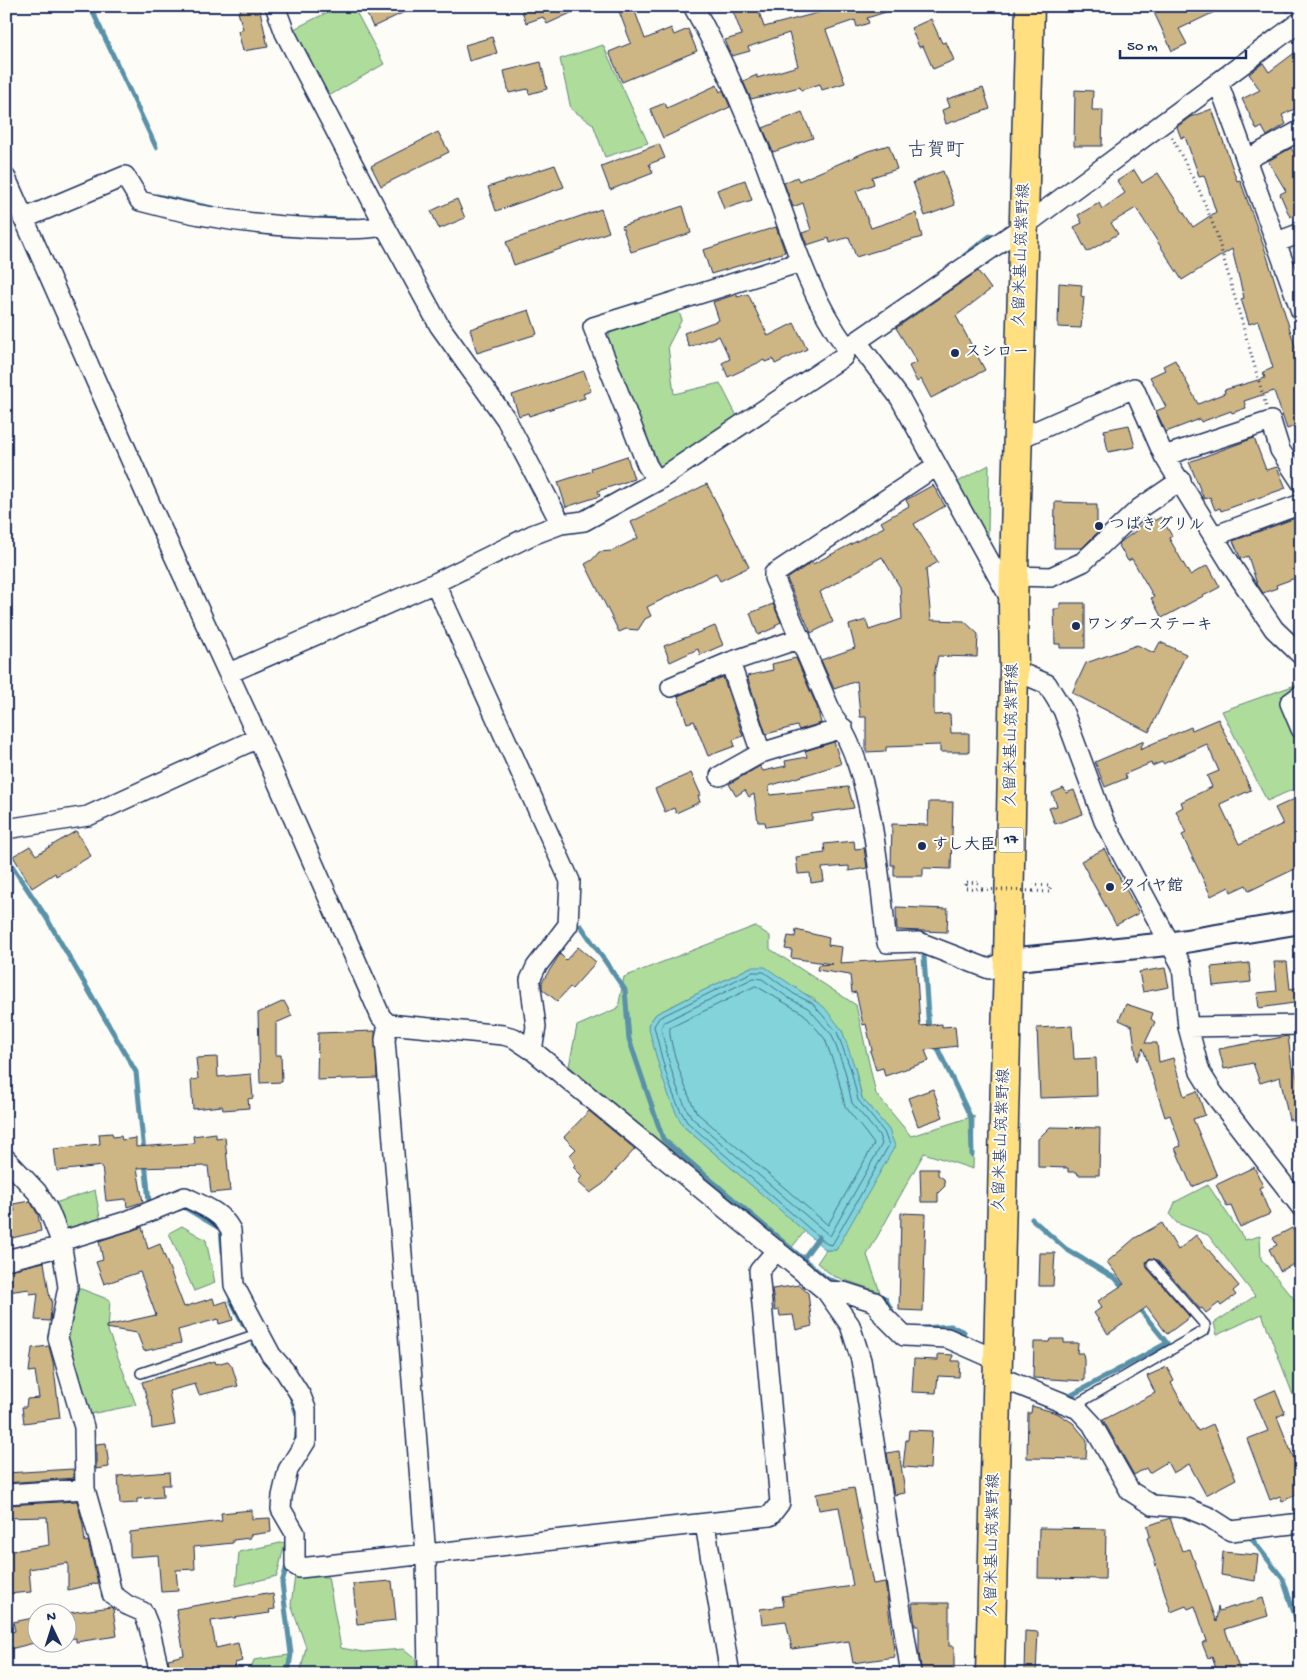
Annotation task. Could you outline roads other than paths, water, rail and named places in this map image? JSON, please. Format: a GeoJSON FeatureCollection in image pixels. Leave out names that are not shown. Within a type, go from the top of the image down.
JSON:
{"type":"FeatureCollection","features":[{"type":"Feature","properties":{"kind":"main road","name":"久留米基山筑紫野線"},"geometry":{"type":"LineString","coordinates":[[990,1674],[1008,960],[1014,670],[1013,605],[1030,6]]}},
{"type":"Feature","properties":{"kind":"street"},"geometry":{"type":"LineString","coordinates":[[275,6],[285,33],[385,226],[439,325],[506,419],[561,524]]}},
{"type":"Feature","properties":{"kind":"street"},"geometry":{"type":"LineString","coordinates":[[693,6],[714,43],[751,131],[801,262],[828,323],[852,345],[900,398],[1013,605]]}},
{"type":"Feature","properties":{"kind":"street"},"geometry":{"type":"LineString","coordinates":[[229,673],[435,583],[561,524],[584,521],[657,481],[843,357],[852,345],[1024,226],[1301,21]]}},
{"type":"Feature","properties":{"kind":"street"},"geometry":{"type":"LineString","coordinates":[[1218,82],[1301,312]]}},
{"type":"Feature","properties":{"kind":"street"},"geometry":{"type":"LineString","coordinates":[[1246,160],[1301,130]]}},
{"type":"Feature","properties":{"kind":"street"},"geometry":{"type":"LineString","coordinates":[[24,219],[125,176],[140,202],[185,213],[258,225],[363,230],[385,226]]}},
{"type":"Feature","properties":{"kind":"street"},"geometry":{"type":"LineString","coordinates":[[7,183],[153,510],[229,673],[380,1016],[388,1024],[502,1035],[514,1038],[532,1050],[826,1291],[850,1325],[861,1360],[911,1674]]}},
{"type":"Feature","properties":{"kind":"street"},"geometry":{"type":"LineString","coordinates":[[1277,242],[1301,233]]}},
{"type":"Feature","properties":{"kind":"street"},"geometry":{"type":"LineString","coordinates":[[657,481],[647,465],[593,327],[801,262]]}},
{"type":"Feature","properties":{"kind":"street"},"geometry":{"type":"LineString","coordinates":[[1018,439],[1134,388],[1164,456],[1181,480],[1214,536],[1274,629],[1301,655]]}},
{"type":"Feature","properties":{"kind":"street"},"geometry":{"type":"LineString","coordinates":[[1164,456],[1271,421],[1280,450],[1301,482]]}},
{"type":"Feature","properties":{"kind":"street"},"geometry":{"type":"LineString","coordinates":[[936,466],[774,574],[774,578],[833,716],[842,728],[866,796],[873,832],[887,943],[919,942],[989,969],[1008,960],[1168,944],[1301,922]]}},
{"type":"Feature","properties":{"kind":"street"},"geometry":{"type":"LineString","coordinates":[[1014,576],[1051,577],[1083,562],[1140,508],[1181,480]]}},
{"type":"Feature","properties":{"kind":"street"},"geometry":{"type":"LineString","coordinates":[[1214,536],[1301,504]]}},
{"type":"Feature","properties":{"kind":"street"},"geometry":{"type":"LineString","coordinates":[[435,583],[570,881],[568,925],[536,967],[530,980],[536,1027],[532,1050]]}},
{"type":"Feature","properties":{"kind":"street"},"geometry":{"type":"LineString","coordinates":[[671,687],[730,662],[801,638]]}},
{"type":"Feature","properties":{"kind":"street"},"geometry":{"type":"LineString","coordinates":[[730,662],[761,753]]}},
{"type":"Feature","properties":{"kind":"street"},"geometry":{"type":"LineString","coordinates":[[1014,670],[1047,684],[1063,710],[1104,821],[1168,944],[1182,966],[1188,1027],[1200,1072],[1213,1093],[1301,1207]]}},
{"type":"Feature","properties":{"kind":"street"},"geometry":{"type":"LineString","coordinates":[[1301,696],[1290,703],[1301,729]]}},
{"type":"Feature","properties":{"kind":"street"},"geometry":{"type":"LineString","coordinates":[[720,776],[761,753],[842,728]]}},
{"type":"Feature","properties":{"kind":"street"},"geometry":{"type":"LineString","coordinates":[[6,829],[88,816],[258,738]]}},
{"type":"Feature","properties":{"kind":"street"},"geometry":{"type":"LineString","coordinates":[[388,1024],[385,1040],[426,1556],[428,1674]]}},
{"type":"Feature","properties":{"kind":"street"},"geometry":{"type":"LineString","coordinates":[[1188,1027],[1301,1025]]}},
{"type":"Feature","properties":{"kind":"street"},"geometry":{"type":"LineString","coordinates":[[6,1159],[38,1192],[49,1211],[62,1243],[68,1287],[58,1338],[84,1427],[85,1490],[112,1594],[127,1605],[143,1612],[150,1627],[160,1674]]}},
{"type":"Feature","properties":{"kind":"street"},"geometry":{"type":"LineString","coordinates":[[6,1260],[127,1221],[185,1197],[221,1215],[231,1230],[234,1285],[271,1355],[301,1396],[306,1409],[306,1441],[288,1470],[281,1509],[295,1533],[295,1565],[300,1568],[426,1556],[770,1516],[780,1503],[759,1271],[777,1250]]}},
{"type":"Feature","properties":{"kind":"street"},"geometry":{"type":"LineString","coordinates":[[826,1291],[844,1292],[875,1302],[883,1315],[904,1336],[946,1338],[997,1368],[1078,1409],[1092,1424],[1130,1491],[1152,1505],[1187,1508],[1210,1517],[1231,1531],[1301,1522]]}},
{"type":"Feature","properties":{"kind":"street"},"geometry":{"type":"LineString","coordinates":[[6,1494],[85,1490]]}},
{"type":"Feature","properties":{"kind":"street"},"geometry":{"type":"LineString","coordinates":[[705,1524],[730,1674]]}},
{"type":"Feature","properties":{"kind":"lane"},"geometry":{"type":"LineString","coordinates":[[1072,1407],[1205,1330],[1205,1325],[1152,1264]]}},
{"type":"Feature","properties":{"kind":"lane"},"geometry":{"type":"LineString","coordinates":[[141,1373],[260,1333]]}},
{"type":"Feature","properties":{"kind":"water"},"geometry":{"type":"Polygon","coordinates":[[[751,967],[765,967],[824,1007],[842,1030],[855,1068],[862,1098],[889,1130],[895,1146],[836,1250],[826,1250],[683,1126],[671,1102],[662,1077],[648,1025],[656,1014],[751,967]]]}},
{"type":"Feature","properties":{"kind":"waterway"},"geometry":{"type":"LineString","coordinates":[[90,6],[156,147]]}},
{"type":"Feature","properties":{"kind":"waterway"},"geometry":{"type":"LineString","coordinates":[[1284,6],[1288,10]]}},
{"type":"Feature","properties":{"kind":"waterway"},"geometry":{"type":"LineString","coordinates":[[157,196],[212,208]]}},
{"type":"Feature","properties":{"kind":"waterway"},"geometry":{"type":"LineString","coordinates":[[320,219],[356,220]]}},
{"type":"Feature","properties":{"kind":"waterway"},"geometry":{"type":"LineString","coordinates":[[964,256],[990,236]]}},
{"type":"Feature","properties":{"kind":"waterway"},"geometry":{"type":"LineString","coordinates":[[6,857],[46,917],[136,1072],[144,1152]]}},
{"type":"Feature","properties":{"kind":"waterway"},"geometry":{"type":"LineString","coordinates":[[581,926],[625,990],[629,1039],[663,1139],[803,1259]]}},
{"type":"Feature","properties":{"kind":"waterway"},"geometry":{"type":"LineString","coordinates":[[924,957],[929,1031]]}},
{"type":"Feature","properties":{"kind":"waterway"},"geometry":{"type":"LineString","coordinates":[[935,1043],[971,1118],[972,1155]]}},
{"type":"Feature","properties":{"kind":"waterway"},"geometry":{"type":"LineString","coordinates":[[145,1161],[149,1202]]}},
{"type":"Feature","properties":{"kind":"waterway"},"geometry":{"type":"LineString","coordinates":[[179,1209],[184,1207],[221,1229],[223,1252]]}},
{"type":"Feature","properties":{"kind":"waterway"},"geometry":{"type":"LineString","coordinates":[[1032,1219],[1066,1249],[1116,1279],[1126,1291]]}},
{"type":"Feature","properties":{"kind":"waterway"},"geometry":{"type":"LineString","coordinates":[[819,1237],[803,1259],[827,1279],[842,1284]]}},
{"type":"Feature","properties":{"kind":"waterway"},"geometry":{"type":"LineString","coordinates":[[878,1295],[885,1298],[895,1317]]}},
{"type":"Feature","properties":{"kind":"waterway"},"geometry":{"type":"LineString","coordinates":[[231,1300],[243,1324]]}},
{"type":"Feature","properties":{"kind":"waterway"},"geometry":{"type":"LineString","coordinates":[[1064,1394],[1070,1396],[1167,1343],[1137,1306]]}},
{"type":"Feature","properties":{"kind":"waterway"},"geometry":{"type":"LineString","coordinates":[[922,1328],[951,1326],[964,1332]]}},
{"type":"Feature","properties":{"kind":"waterway"},"geometry":{"type":"LineString","coordinates":[[254,1345],[261,1354]]}},
{"type":"Feature","properties":{"kind":"waterway"},"geometry":{"type":"LineString","coordinates":[[290,1393],[298,1418],[296,1443]]}},
{"type":"Feature","properties":{"kind":"waterway"},"geometry":{"type":"LineString","coordinates":[[1251,1538],[1283,1579],[1301,1634]]}},
{"type":"Feature","properties":{"kind":"waterway"},"geometry":{"type":"LineString","coordinates":[[288,1562],[282,1583],[291,1654],[288,1674]]}},
{"type":"Feature","properties":{"kind":"place","name":"スシロー"},"geometry":{"type":"Point","coordinates":[955,353]}},
{"type":"Feature","properties":{"kind":"place","name":"つばきグリル"},"geometry":{"type":"Point","coordinates":[1099,526]}},
{"type":"Feature","properties":{"kind":"place","name":"ワンダーステーキ"},"geometry":{"type":"Point","coordinates":[1076,626]}},
{"type":"Feature","properties":{"kind":"place","name":"すし大臣"},"geometry":{"type":"Point","coordinates":[922,846]}},
{"type":"Feature","properties":{"kind":"place","name":"タイヤ館"},"geometry":{"type":"Point","coordinates":[1110,887]}},
{"type":"Feature","properties":{"kind":"district","name":"古賀町"},"geometry":{"type":"Point","coordinates":[936,151]}}]}
